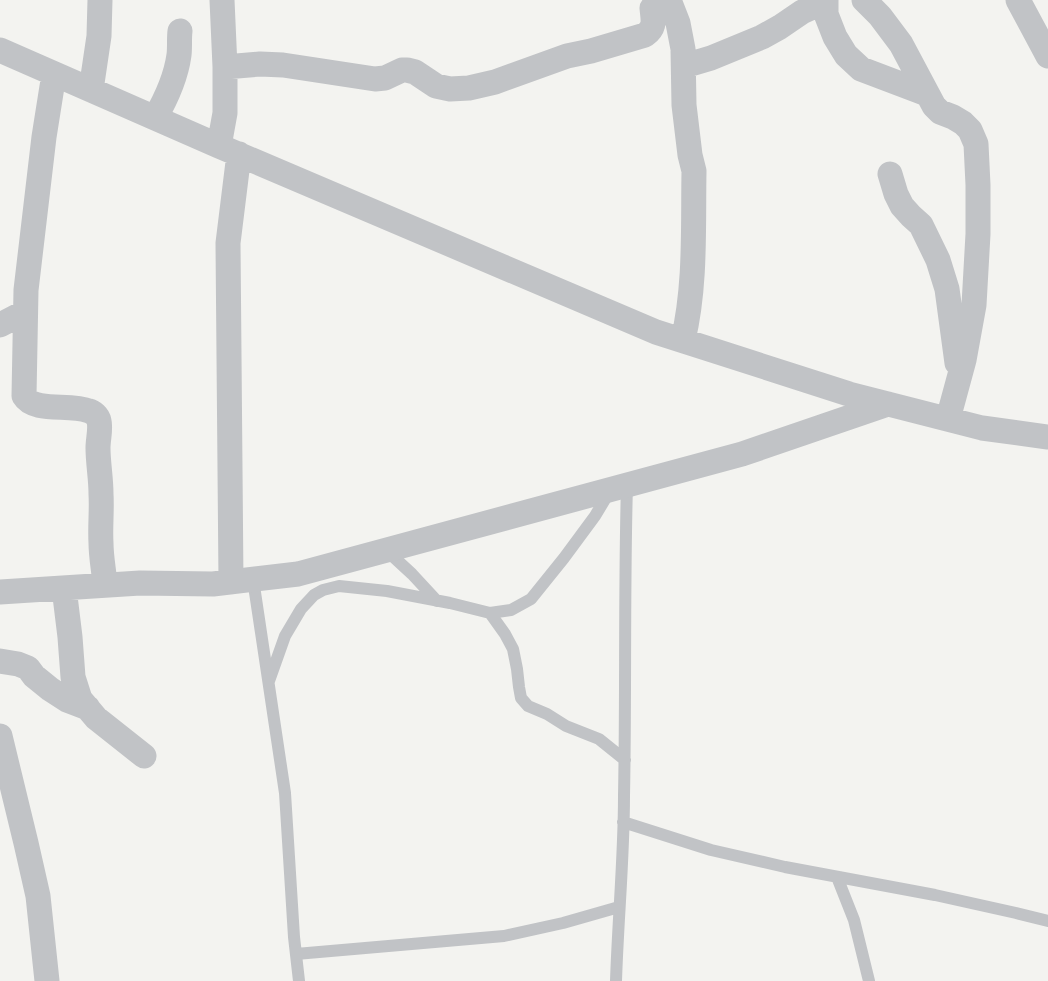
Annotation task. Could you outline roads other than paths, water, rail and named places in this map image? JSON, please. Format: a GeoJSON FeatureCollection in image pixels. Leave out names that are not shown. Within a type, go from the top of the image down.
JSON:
{"type":"FeatureCollection","features":[{"type":"Feature","properties":{"kind":"street"},"geometry":{"type":"LineString","coordinates":[[91,90],[98,36],[100,0]]}},
{"type":"Feature","properties":{"kind":"street"},"geometry":{"type":"LineString","coordinates":[[222,0],[225,113],[229,150],[228,243],[242,581]]}},
{"type":"Feature","properties":{"kind":"street"},"geometry":{"type":"LineString","coordinates":[[225,67],[260,64],[283,65],[375,79],[407,70],[415,72],[436,86],[450,89],[469,88],[495,82],[567,56],[645,35],[651,31],[654,24],[652,8],[659,0]]}},
{"type":"Feature","properties":{"kind":"street"},"geometry":{"type":"LineString","coordinates":[[669,0],[678,23],[683,49],[684,105],[690,155],[694,171],[692,277],[688,318],[683,340]]}},
{"type":"Feature","properties":{"kind":"street"},"geometry":{"type":"LineString","coordinates":[[864,0],[880,16],[901,44],[934,106],[940,112],[953,116],[963,123],[970,130],[976,144],[978,234],[974,304],[964,360],[948,419]]}},
{"type":"Feature","properties":{"kind":"street"},"geometry":{"type":"LineString","coordinates":[[1018,0],[1048,56]]}},
{"type":"Feature","properties":{"kind":"street"},"geometry":{"type":"LineString","coordinates":[[684,66],[711,58],[762,37],[780,28],[802,12],[826,1],[826,14],[835,37],[846,55],[861,69],[927,94]]}},
{"type":"Feature","properties":{"kind":"street"},"geometry":{"type":"LineString","coordinates":[[156,118],[174,76],[179,55],[180,31]]}},
{"type":"Feature","properties":{"kind":"street"},"geometry":{"type":"LineString","coordinates":[[0,50],[656,332],[850,394],[982,428],[1048,437]]}},
{"type":"Feature","properties":{"kind":"street"},"geometry":{"type":"LineString","coordinates":[[54,74],[44,137],[26,290],[24,396],[26,400],[38,406],[76,407],[90,411],[96,415],[99,421],[101,543],[105,585]]}},
{"type":"Feature","properties":{"kind":"street"},"geometry":{"type":"LineString","coordinates":[[890,174],[902,206],[921,225],[938,260],[947,289],[953,338],[960,372]]}},
{"type":"Feature","properties":{"kind":"street"},"geometry":{"type":"LineString","coordinates":[[0,325],[25,312]]}},
{"type":"Feature","properties":{"kind":"street"},"geometry":{"type":"LineString","coordinates":[[0,592],[140,583],[213,584],[298,574],[742,454],[888,404]]}},
{"type":"Feature","properties":{"kind":"street"},"geometry":{"type":"LineString","coordinates":[[64,588],[74,676],[80,699],[96,718],[144,756]]}},
{"type":"Feature","properties":{"kind":"street"},"geometry":{"type":"LineString","coordinates":[[0,661],[28,668],[34,676],[50,689],[67,700],[88,708]]}},
{"type":"Feature","properties":{"kind":"street"},"geometry":{"type":"LineString","coordinates":[[0,736],[38,896],[47,981]]}},
{"type":"Feature","properties":{"kind":"lane"},"geometry":{"type":"LineString","coordinates":[[268,681],[285,636],[301,609],[314,595],[323,590],[339,586],[387,591],[490,613],[511,610],[531,599],[619,487]]}},
{"type":"Feature","properties":{"kind":"lane"},"geometry":{"type":"LineString","coordinates":[[616,981],[625,760],[625,551],[619,487]]}},
{"type":"Feature","properties":{"kind":"lane"},"geometry":{"type":"LineString","coordinates":[[386,550],[437,601]]}},
{"type":"Feature","properties":{"kind":"lane"},"geometry":{"type":"LineString","coordinates":[[242,581],[268,681],[285,793],[298,981]]}},
{"type":"Feature","properties":{"kind":"lane"},"geometry":{"type":"LineString","coordinates":[[490,613],[505,634],[513,650],[521,698],[528,706],[547,714],[566,726],[599,739],[625,760]]}},
{"type":"Feature","properties":{"kind":"lane"},"geometry":{"type":"LineString","coordinates":[[623,822],[711,850],[785,867],[936,895],[1048,921]]}},
{"type":"Feature","properties":{"kind":"lane"},"geometry":{"type":"LineString","coordinates":[[837,877],[854,920],[869,981]]}},
{"type":"Feature","properties":{"kind":"lane"},"geometry":{"type":"LineString","coordinates":[[296,954],[504,936],[563,923],[619,907]]}}]}
